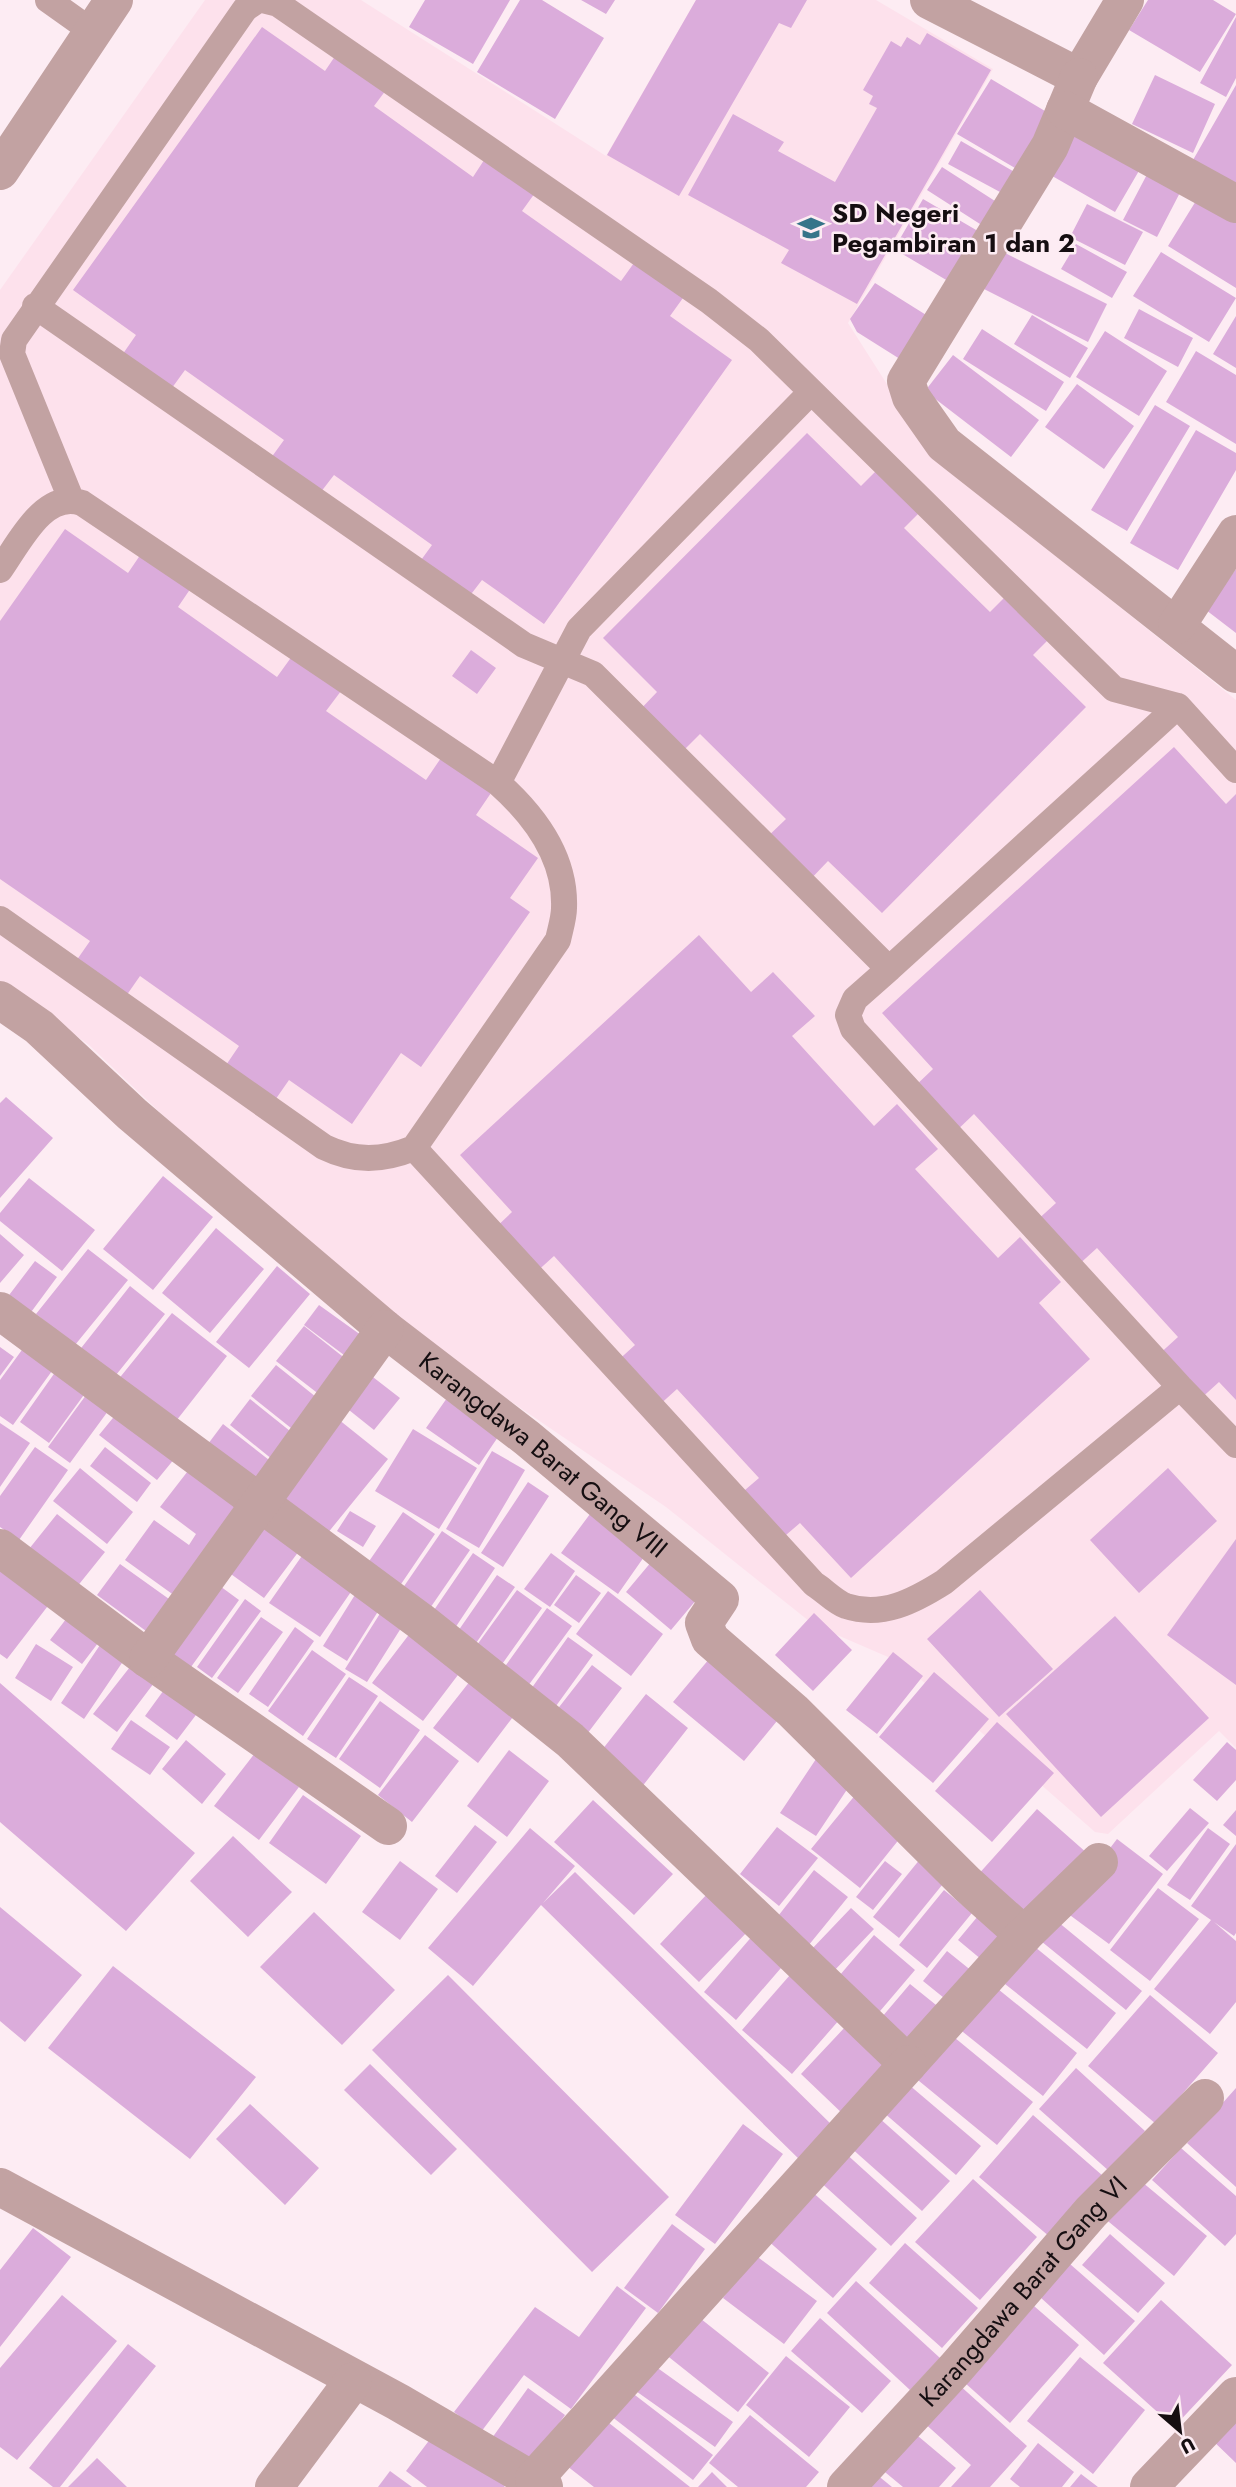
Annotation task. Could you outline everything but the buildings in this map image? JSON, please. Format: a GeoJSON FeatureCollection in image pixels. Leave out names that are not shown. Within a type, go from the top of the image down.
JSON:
{"type":"FeatureCollection","features":[{"type":"Feature","properties":{"kind":"street"},"geometry":{"type":"LineString","coordinates":[[0,171],[114,0]]}},
{"type":"Feature","properties":{"kind":"street"},"geometry":{"type":"LineString","coordinates":[[929,0],[1236,204]]}},
{"type":"Feature","properties":{"kind":"street"},"geometry":{"type":"LineString","coordinates":[[1125,0],[1072,93],[1050,146],[906,381],[911,397],[944,444],[1236,674]]}},
{"type":"Feature","properties":{"kind":"street"},"geometry":{"type":"LineString","coordinates":[[1177,625],[1236,534]]}},
{"type":"Feature","properties":{"kind":"street","name":"Karangdawa Barat Gang VIII"},"geometry":{"type":"LineString","coordinates":[[0,1000],[39,1027],[132,1114],[385,1329],[527,1438],[720,1599],[704,1623],[710,1639],[793,1711],[967,1884],[1024,1935]]}},
{"type":"Feature","properties":{"kind":"street"},"geometry":{"type":"LineString","coordinates":[[0,1311],[420,1621],[570,1740],[908,2064]]}},
{"type":"Feature","properties":{"kind":"street"},"geometry":{"type":"LineString","coordinates":[[148,1659],[385,1329]]}},
{"type":"Feature","properties":{"kind":"street"},"geometry":{"type":"LineString","coordinates":[[0,1548],[148,1659],[388,1826]]}},
{"type":"Feature","properties":{"kind":"street"},"geometry":{"type":"LineString","coordinates":[[0,2187],[539,2483],[1024,1935],[1099,1862]]}},
{"type":"Feature","properties":{"kind":"street","name":"Karangdawa Barat Gang VI"},"geometry":{"type":"LineString","coordinates":[[846,2487],[956,2368],[1091,2212],[1205,2098]]}},
{"type":"Feature","properties":{"kind":"street"},"geometry":{"type":"LineString","coordinates":[[274,2487],[353,2381]]}},
{"type":"Feature","properties":{"kind":"street"},"geometry":{"type":"LineString","coordinates":[[1149,2487],[1236,2396]]}},
{"type":"Feature","properties":{"kind":"lane"},"geometry":{"type":"LineString","coordinates":[[48,0],[93,32]]}},
{"type":"Feature","properties":{"kind":"lane"},"geometry":{"type":"LineString","coordinates":[[71,499],[12,354],[14,340],[35,306],[245,9],[260,0],[278,4],[709,301],[759,340],[1114,689],[1178,706],[1236,770]]}},
{"type":"Feature","properties":{"kind":"lane"},"geometry":{"type":"LineString","coordinates":[[35,306],[524,645],[593,674],[888,969]]}},
{"type":"Feature","properties":{"kind":"lane"},"geometry":{"type":"LineString","coordinates":[[498,783],[579,629],[810,393]]}},
{"type":"Feature","properties":{"kind":"lane"},"geometry":{"type":"LineString","coordinates":[[0,570],[36,519],[54,504],[71,499],[82,503],[498,783],[523,804],[543,831],[559,872],[564,908],[558,940],[414,1148],[390,1158],[367,1159],[343,1156],[324,1147],[0,919]]}},
{"type":"Feature","properties":{"kind":"lane"},"geometry":{"type":"LineString","coordinates":[[1178,706],[855,999],[848,1015],[853,1029],[1236,1445]]}},
{"type":"Feature","properties":{"kind":"lane"},"geometry":{"type":"LineString","coordinates":[[414,1148],[814,1584],[845,1605],[877,1610],[910,1603],[944,1582],[1180,1387]]}},
{"type":"Feature","properties":{"kind":"shaded area"},"geometry":{"type":"Polygon","coordinates":[[[205,0],[361,0],[606,156],[696,0],[876,0],[993,69],[848,323],[934,458],[1236,700],[1236,1748],[1219,1731],[1108,1834],[1095,1832],[902,1663],[814,1625],[666,1507],[347,1290],[89,1045],[0,981],[0,290],[205,0]]]}},
{"type":"Feature","properties":{"kind":"place","name":"SD Negeri Pegambiran 1 dan 2"},"geometry":{"type":"Point","coordinates":[811,228]}}]}
